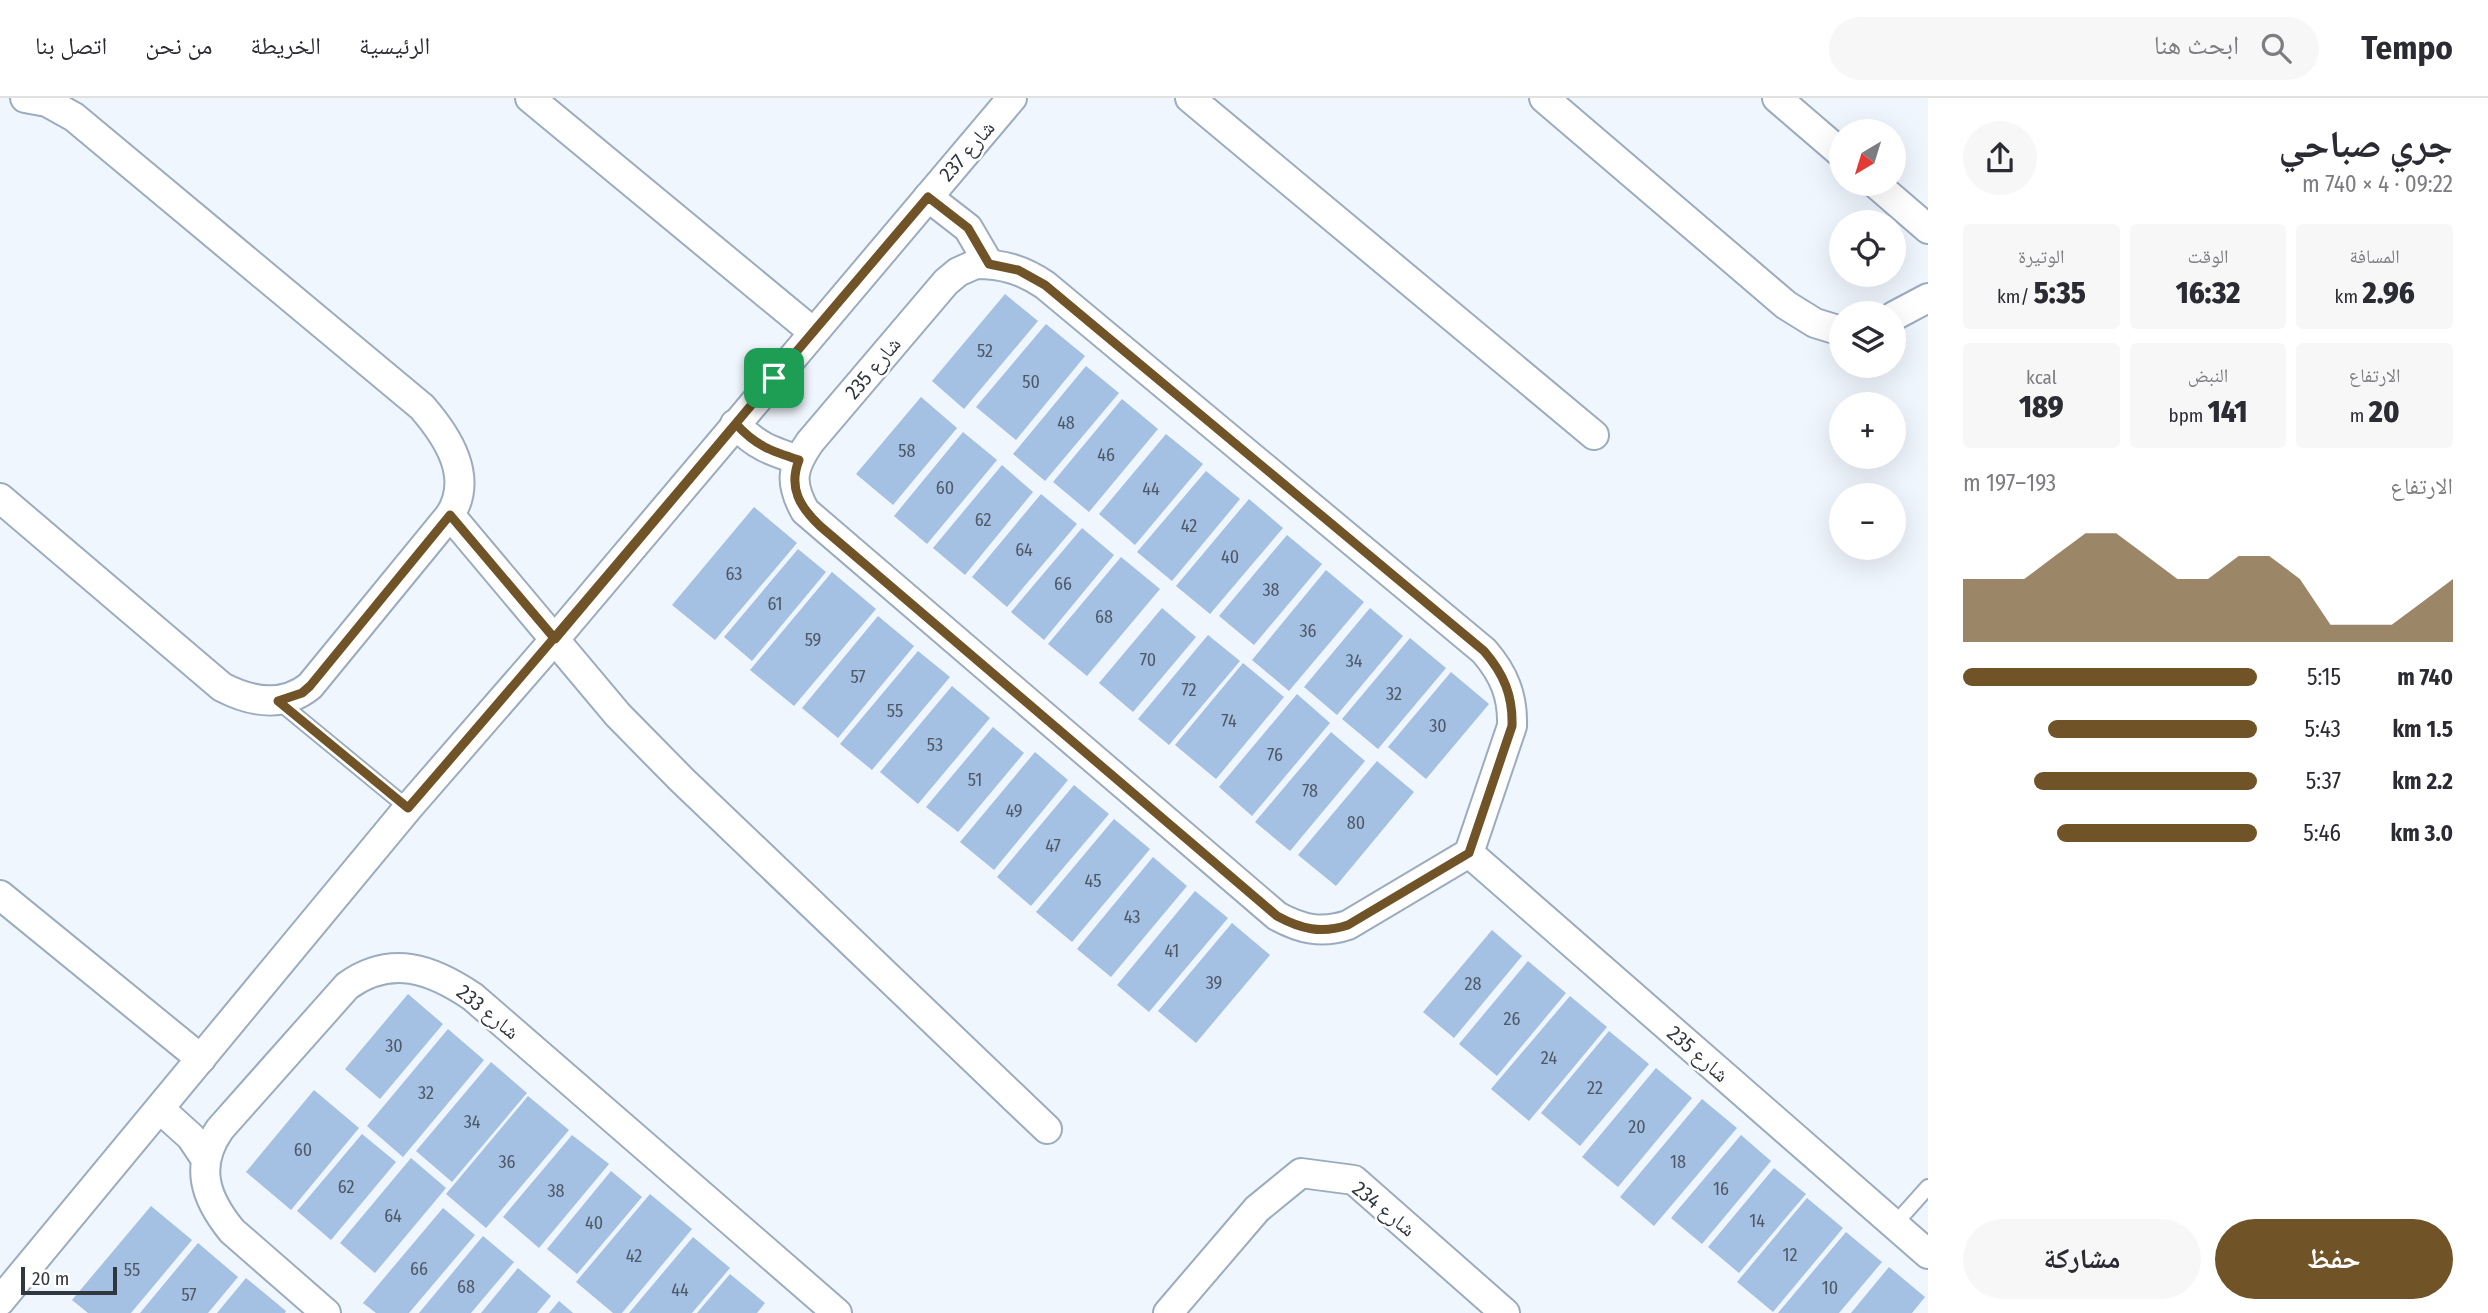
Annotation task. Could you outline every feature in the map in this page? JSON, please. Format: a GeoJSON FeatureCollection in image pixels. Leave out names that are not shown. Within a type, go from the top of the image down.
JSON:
{"type":"FeatureCollection","features":[{"type":"Feature","properties":{"kind":"street"},"geometry":{"type":"LineString","coordinates":[[0,99],[8,98]]}},
{"type":"Feature","properties":{"kind":"street"},"geometry":{"type":"LineString","coordinates":[[0,498],[222,687],[250,699],[278,701],[302,693],[310,686],[450,515],[458,492],[457,466],[447,438],[422,407],[74,117],[47,102],[25,98]]}},
{"type":"Feature","properties":{"kind":"street"},"geometry":{"type":"LineString","coordinates":[[530,98],[813,332]]}},
{"type":"Feature","properties":{"kind":"street","name":"شارع 237"},"geometry":{"type":"LineString","coordinates":[[0,1301],[408,808],[555,639],[1012,98]]}},
{"type":"Feature","properties":{"kind":"street"},"geometry":{"type":"LineString","coordinates":[[1191,98],[1594,435]]}},
{"type":"Feature","properties":{"kind":"street"},"geometry":{"type":"LineString","coordinates":[[1544,98],[1786,305],[1815,323],[1829,327]]}},
{"type":"Feature","properties":{"kind":"street"},"geometry":{"type":"LineString","coordinates":[[1777,98],[1829,143]]}},
{"type":"Feature","properties":{"kind":"street"},"geometry":{"type":"LineString","coordinates":[[1890,196],[1928,229]]}},
{"type":"Feature","properties":{"kind":"street"},"geometry":{"type":"LineString","coordinates":[[736,424],[763,448],[799,460],[793,480],[797,497],[805,511],[820,526],[1277,916],[1306,929],[1322,931],[1348,925],[1469,853],[1512,726],[1510,695],[1496,664],[1484,651],[1045,285],[1018,270],[989,264],[968,228],[928,197]]}},
{"type":"Feature","properties":{"kind":"street","name":"شارع 235"},"geometry":{"type":"LineString","coordinates":[[799,460],[810,442],[946,282],[966,267],[989,264]]}},
{"type":"Feature","properties":{"kind":"street"},"geometry":{"type":"LineString","coordinates":[[1906,310],[1928,298]]}},
{"type":"Feature","properties":{"kind":"street"},"geometry":{"type":"LineString","coordinates":[[450,515],[618,715],[681,780],[1047,1129]]}},
{"type":"Feature","properties":{"kind":"street","name":"شارع 235"},"geometry":{"type":"LineString","coordinates":[[1469,853],[1928,1254]]}},
{"type":"Feature","properties":{"kind":"street"},"geometry":{"type":"LineString","coordinates":[[0,895],[201,1059]]}},
{"type":"Feature","properties":{"kind":"street","name":"شارع 233"},"geometry":{"type":"LineString","coordinates":[[205,1158],[220,1129],[347,986],[359,977],[386,969],[415,969],[449,981],[473,997],[837,1313]]}},
{"type":"Feature","properties":{"kind":"street"},"geometry":{"type":"LineString","coordinates":[[160,1109],[191,1137],[205,1158],[205,1179],[222,1218],[244,1243],[326,1313]]}},
{"type":"Feature","properties":{"kind":"street","name":"شارع 234"},"geometry":{"type":"LineString","coordinates":[[1168,1313],[1257,1209],[1301,1173],[1354,1180],[1505,1313]]}},
{"type":"Feature","properties":{"kind":"lane"},"geometry":{"type":"LineString","coordinates":[[278,701],[408,808]]}},
{"type":"Feature","properties":{"kind":"lane"},"geometry":{"type":"LineString","coordinates":[[1894,1225],[1928,1187]]}},
{"type":"Feature","properties":{"kind":"building"},"geometry":{"type":"Polygon","coordinates":[[[1005,294],[1038,321],[964,409],[932,381],[1005,294]]]}},
{"type":"Feature","properties":{"kind":"building"},"geometry":{"type":"Polygon","coordinates":[[[1046,324],[1085,356],[1016,440],[976,407],[1046,324]]]}},
{"type":"Feature","properties":{"kind":"building"},"geometry":{"type":"Polygon","coordinates":[[[1086,366],[1119,393],[1045,481],[1013,454],[1086,366]]]}},
{"type":"Feature","properties":{"kind":"building"},"geometry":{"type":"Polygon","coordinates":[[[921,397],[957,428],[893,505],[856,474],[921,397]]]}},
{"type":"Feature","properties":{"kind":"building"},"geometry":{"type":"Polygon","coordinates":[[[1122,399],[1158,429],[1089,512],[1053,482],[1122,399]]]}},
{"type":"Feature","properties":{"kind":"building"},"geometry":{"type":"Polygon","coordinates":[[[963,432],[997,460],[927,544],[894,516],[963,432]]]}},
{"type":"Feature","properties":{"kind":"building"},"geometry":{"type":"Polygon","coordinates":[[[1166,434],[1203,464],[1135,545],[1099,514],[1166,434]]]}},
{"type":"Feature","properties":{"kind":"building"},"geometry":{"type":"Polygon","coordinates":[[[1002,465],[1033,492],[965,575],[933,548],[1002,465]]]}},
{"type":"Feature","properties":{"kind":"building"},"geometry":{"type":"Polygon","coordinates":[[[1206,471],[1240,499],[1172,581],[1137,552],[1206,471]]]}},
{"type":"Feature","properties":{"kind":"building"},"geometry":{"type":"Polygon","coordinates":[[[1041,494],[1077,524],[1007,607],[972,577],[1041,494]]]}},
{"type":"Feature","properties":{"kind":"building"},"geometry":{"type":"Polygon","coordinates":[[[1249,499],[1283,528],[1210,614],[1176,586],[1249,499]]]}},
{"type":"Feature","properties":{"kind":"building"},"geometry":{"type":"Polygon","coordinates":[[[754,507],[797,543],[715,640],[672,605],[754,507]]]}},
{"type":"Feature","properties":{"kind":"building"},"geometry":{"type":"Polygon","coordinates":[[[1082,528],[1114,555],[1044,640],[1011,612],[1082,528]]]}},
{"type":"Feature","properties":{"kind":"building"},"geometry":{"type":"Polygon","coordinates":[[[1287,535],[1322,564],[1254,645],[1219,616],[1287,535]]]}},
{"type":"Feature","properties":{"kind":"building"},"geometry":{"type":"Polygon","coordinates":[[[798,549],[826,572],[752,661],[724,637],[798,549]]]}},
{"type":"Feature","properties":{"kind":"building"},"geometry":{"type":"Polygon","coordinates":[[[1121,557],[1160,589],[1087,676],[1048,644],[1121,557]]]}},
{"type":"Feature","properties":{"kind":"building"},"geometry":{"type":"Polygon","coordinates":[[[1326,570],[1364,602],[1289,691],[1252,660],[1326,570]]]}},
{"type":"Feature","properties":{"kind":"building"},"geometry":{"type":"Polygon","coordinates":[[[832,572],[876,609],[794,706],[750,670],[832,572]]]}},
{"type":"Feature","properties":{"kind":"building"},"geometry":{"type":"Polygon","coordinates":[[[1162,608],[1196,637],[1133,712],[1099,683],[1162,608]]]}},
{"type":"Feature","properties":{"kind":"building"},"geometry":{"type":"Polygon","coordinates":[[[1370,608],[1403,636],[1337,715],[1304,687],[1370,608]]]}},
{"type":"Feature","properties":{"kind":"building"},"geometry":{"type":"Polygon","coordinates":[[[878,616],[914,646],[838,738],[802,708],[878,616]]]}},
{"type":"Feature","properties":{"kind":"building"},"geometry":{"type":"Polygon","coordinates":[[[1208,635],[1240,661],[1169,745],[1138,719],[1208,635]]]}},
{"type":"Feature","properties":{"kind":"building"},"geometry":{"type":"Polygon","coordinates":[[[1410,638],[1446,668],[1378,749],[1342,719],[1410,638]]]}},
{"type":"Feature","properties":{"kind":"building"},"geometry":{"type":"Polygon","coordinates":[[[918,651],[950,677],[872,770],[840,744],[918,651]]]}},
{"type":"Feature","properties":{"kind":"building"},"geometry":{"type":"Polygon","coordinates":[[[1243,663],[1284,697],[1216,779],[1175,745],[1243,663]]]}},
{"type":"Feature","properties":{"kind":"building"},"geometry":{"type":"Polygon","coordinates":[[[1451,672],[1489,704],[1426,779],[1388,747],[1451,672]]]}},
{"type":"Feature","properties":{"kind":"building"},"geometry":{"type":"Polygon","coordinates":[[[952,686],[990,718],[918,804],[880,772],[952,686]]]}},
{"type":"Feature","properties":{"kind":"building"},"geometry":{"type":"Polygon","coordinates":[[[1297,694],[1330,723],[1252,816],[1219,787],[1297,694]]]}},
{"type":"Feature","properties":{"kind":"building"},"geometry":{"type":"Polygon","coordinates":[[[993,727],[1024,753],[958,832],[926,807],[993,727]]]}},
{"type":"Feature","properties":{"kind":"building"},"geometry":{"type":"Polygon","coordinates":[[[1331,732],[1365,761],[1290,851],[1255,822],[1331,732]]]}},
{"type":"Feature","properties":{"kind":"building"},"geometry":{"type":"Polygon","coordinates":[[[1035,752],[1068,780],[994,870],[960,842],[1035,752]]]}},
{"type":"Feature","properties":{"kind":"building"},"geometry":{"type":"Polygon","coordinates":[[[1377,761],[1414,792],[1336,886],[1298,855],[1377,761]]]}},
{"type":"Feature","properties":{"kind":"building"},"geometry":{"type":"Polygon","coordinates":[[[1074,785],[1109,814],[1031,906],[997,877],[1074,785]]]}},
{"type":"Feature","properties":{"kind":"building"},"geometry":{"type":"Polygon","coordinates":[[[1114,819],[1150,849],[1072,942],[1036,912],[1114,819]]]}},
{"type":"Feature","properties":{"kind":"building"},"geometry":{"type":"Polygon","coordinates":[[[1153,857],[1187,886],[1111,977],[1077,949],[1153,857]]]}},
{"type":"Feature","properties":{"kind":"building"},"geometry":{"type":"Polygon","coordinates":[[[1195,891],[1228,918],[1149,1012],[1117,985],[1195,891]]]}},
{"type":"Feature","properties":{"kind":"building"},"geometry":{"type":"Polygon","coordinates":[[[1232,923],[1270,955],[1196,1043],[1158,1011],[1232,923]]]}},
{"type":"Feature","properties":{"kind":"building"},"geometry":{"type":"Polygon","coordinates":[[[1492,930],[1522,956],[1454,1038],[1423,1012],[1492,930]]]}},
{"type":"Feature","properties":{"kind":"building"},"geometry":{"type":"Polygon","coordinates":[[[1528,961],[1566,993],[1497,1076],[1459,1044],[1528,961]]]}},
{"type":"Feature","properties":{"kind":"building"},"geometry":{"type":"Polygon","coordinates":[[[408,994],[443,1024],[380,1099],[345,1069],[408,994]]]}},
{"type":"Feature","properties":{"kind":"building"},"geometry":{"type":"Polygon","coordinates":[[[1570,996],[1607,1027],[1529,1121],[1491,1089],[1570,996]]]}},
{"type":"Feature","properties":{"kind":"building"},"geometry":{"type":"Polygon","coordinates":[[[448,1029],[484,1060],[403,1157],[367,1126],[448,1029]]]}},
{"type":"Feature","properties":{"kind":"building"},"geometry":{"type":"Polygon","coordinates":[[[1609,1031],[1649,1064],[1580,1146],[1541,1113],[1609,1031]]]}},
{"type":"Feature","properties":{"kind":"building"},"geometry":{"type":"Polygon","coordinates":[[[491,1062],[527,1093],[452,1182],[416,1151],[491,1062]]]}},
{"type":"Feature","properties":{"kind":"building"},"geometry":{"type":"Polygon","coordinates":[[[1656,1068],[1692,1098],[1618,1187],[1582,1157],[1656,1068]]]}},
{"type":"Feature","properties":{"kind":"building"},"geometry":{"type":"Polygon","coordinates":[[[314,1090],[359,1128],[291,1210],[246,1172],[314,1090]]]}},
{"type":"Feature","properties":{"kind":"building"},"geometry":{"type":"Polygon","coordinates":[[[528,1096],[569,1130],[486,1228],[446,1194],[528,1096]]]}},
{"type":"Feature","properties":{"kind":"building"},"geometry":{"type":"Polygon","coordinates":[[[1702,1099],[1737,1128],[1654,1226],[1620,1197],[1702,1099]]]}},
{"type":"Feature","properties":{"kind":"building"},"geometry":{"type":"Polygon","coordinates":[[[362,1134],[396,1162],[331,1240],[297,1211],[362,1134]]]}},
{"type":"Feature","properties":{"kind":"building"},"geometry":{"type":"Polygon","coordinates":[[[572,1135],[609,1164],[539,1248],[503,1217],[572,1135]]]}},
{"type":"Feature","properties":{"kind":"building"},"geometry":{"type":"Polygon","coordinates":[[[1741,1135],[1771,1161],[1702,1244],[1671,1218],[1741,1135]]]}},
{"type":"Feature","properties":{"kind":"building"},"geometry":{"type":"Polygon","coordinates":[[[411,1158],[446,1188],[375,1273],[340,1243],[411,1158]]]}},
{"type":"Feature","properties":{"kind":"building"},"geometry":{"type":"Polygon","coordinates":[[[1774,1168],[1806,1194],[1739,1273],[1708,1247],[1774,1168]]]}},
{"type":"Feature","properties":{"kind":"building"},"geometry":{"type":"Polygon","coordinates":[[[611,1171],[642,1197],[577,1274],[547,1249],[611,1171]]]}},
{"type":"Feature","properties":{"kind":"building"},"geometry":{"type":"Polygon","coordinates":[[[650,1194],[692,1229],[622,1313],[613,1313],[576,1282],[650,1194]]]}},
{"type":"Feature","properties":{"kind":"building"},"geometry":{"type":"Polygon","coordinates":[[[1807,1198],[1843,1228],[1773,1312],[1737,1282],[1807,1198]]]}},
{"type":"Feature","properties":{"kind":"building"},"geometry":{"type":"Polygon","coordinates":[[[151,1206],[192,1240],[131,1313],[88,1313],[72,1300],[151,1206]]]}},
{"type":"Feature","properties":{"kind":"building"},"geometry":{"type":"Polygon","coordinates":[[[443,1208],[475,1235],[409,1313],[376,1313],[363,1303],[443,1208]]]}},
{"type":"Feature","properties":{"kind":"building"},"geometry":{"type":"Polygon","coordinates":[[[1846,1232],[1882,1262],[1839,1313],[1778,1313],[1846,1232]]]}},
{"type":"Feature","properties":{"kind":"building"},"geometry":{"type":"Polygon","coordinates":[[[483,1236],[514,1262],[471,1313],[419,1313],[483,1236]]]}},
{"type":"Feature","properties":{"kind":"building"},"geometry":{"type":"Polygon","coordinates":[[[693,1237],[730,1268],[692,1313],[629,1313],[693,1237]]]}},
{"type":"Feature","properties":{"kind":"building"},"geometry":{"type":"Polygon","coordinates":[[[198,1243],[238,1277],[208,1313],[140,1313],[198,1243]]]}},
{"type":"Feature","properties":{"kind":"building"},"geometry":{"type":"Polygon","coordinates":[[[1889,1267],[1925,1297],[1912,1313],[1851,1313],[1889,1267]]]}},
{"type":"Feature","properties":{"kind":"building"},"geometry":{"type":"Polygon","coordinates":[[[518,1268],[551,1296],[537,1313],[481,1313],[518,1268]]]}},
{"type":"Feature","properties":{"kind":"building"},"geometry":{"type":"Polygon","coordinates":[[[730,1274],[765,1303],[757,1313],[697,1313],[730,1274]]]}},
{"type":"Feature","properties":{"kind":"building"},"geometry":{"type":"Polygon","coordinates":[[[246,1278],[286,1311],[285,1313],[217,1313],[246,1278]]]}},
{"type":"Feature","properties":{"kind":"building"},"geometry":{"type":"Polygon","coordinates":[[[559,1301],[573,1313],[549,1313],[559,1301]]]}},
{"type":"Feature","properties":{"kind":"route"},"geometry":{"type":"LineString","coordinates":[[774,378],[555,639],[408,808],[278,701],[302,693],[310,686],[450,515],[555,639],[736,424],[763,448],[799,460],[793,480],[797,497],[805,511],[820,526],[1257,902],[1277,916],[1306,929],[1322,931],[1348,925],[1469,853],[1512,726],[1510,695],[1496,664],[1484,651],[1045,285],[1018,270],[989,264],[968,228],[928,197],[774,378]]}}]}
